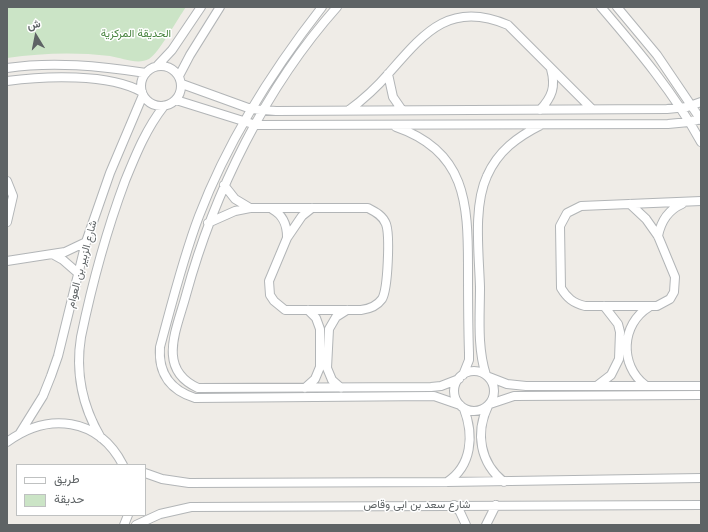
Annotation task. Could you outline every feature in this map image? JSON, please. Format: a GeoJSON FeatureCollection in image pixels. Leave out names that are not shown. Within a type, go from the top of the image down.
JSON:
{"type":"FeatureCollection","features":[{"type":"Feature","properties":{"kind":"street"},"geometry":{"type":"LineString","coordinates":[[143,93],[141,82],[146,73],[157,66],[172,50],[201,7]]}},
{"type":"Feature","properties":{"kind":"street"},"geometry":{"type":"LineString","coordinates":[[7,81],[45,78],[92,79],[124,84],[143,93],[152,104],[164,106],[176,100],[180,92],[181,80],[190,55],[220,7]]}},
{"type":"Feature","properties":{"kind":"street"},"geometry":{"type":"LineString","coordinates":[[322,7],[283,59],[251,109],[212,185],[190,240],[160,347],[159,358],[161,370],[166,380],[184,395],[195,398],[434,396],[474,411],[502,398],[514,396],[701,395]]}},
{"type":"Feature","properties":{"kind":"street"},"geometry":{"type":"LineString","coordinates":[[337,7],[297,58],[264,111],[224,185],[208,222],[193,269],[173,345],[174,363],[183,379],[198,388],[436,387],[450,383],[472,371],[516,386],[701,386]]}},
{"type":"Feature","properties":{"kind":"street"},"geometry":{"type":"LineString","coordinates":[[601,7],[646,61],[681,108],[701,142]]}},
{"type":"Feature","properties":{"kind":"street"},"geometry":{"type":"LineString","coordinates":[[176,100],[256,125],[542,124],[689,122],[701,119],[657,55],[617,7]]}},
{"type":"Feature","properties":{"kind":"street"},"geometry":{"type":"LineString","coordinates":[[349,110],[367,96],[388,74],[429,26],[441,19],[455,14],[468,12],[483,13],[508,25],[592,109]]}},
{"type":"Feature","properties":{"kind":"street"},"geometry":{"type":"LineString","coordinates":[[7,68],[46,65],[79,65],[146,73]]}},
{"type":"Feature","properties":{"kind":"street"},"geometry":{"type":"LineString","coordinates":[[157,66],[170,67],[181,80],[251,109],[264,111],[681,108],[692,106],[701,102]]}},
{"type":"Feature","properties":{"kind":"street"},"geometry":{"type":"LineString","coordinates":[[540,110],[551,96],[554,88],[551,69]]}},
{"type":"Feature","properties":{"kind":"street"},"geometry":{"type":"LineString","coordinates":[[388,74],[393,97],[402,110]]}},
{"type":"Feature","properties":{"kind":"street","name":"شارع الزبير بن العوام"},"geometry":{"type":"LineString","coordinates":[[20,432],[43,396],[51,376],[58,356],[86,242],[110,173],[143,93]]}},
{"type":"Feature","properties":{"kind":"street","name":"شارع الزبير بن العوام"},"geometry":{"type":"LineString","coordinates":[[101,438],[88,412],[80,385],[78,354],[80,337],[109,224],[143,138],[152,121],[164,106]]}},
{"type":"Feature","properties":{"kind":"street"},"geometry":{"type":"LineString","coordinates":[[501,110],[501,124]]}},
{"type":"Feature","properties":{"kind":"street"},"geometry":{"type":"LineString","coordinates":[[504,482],[489,468],[482,450],[483,420],[493,399],[494,388],[488,376],[482,357],[479,216],[482,190],[492,165],[499,155],[518,137],[542,124]]}},
{"type":"Feature","properties":{"kind":"street"},"geometry":{"type":"LineString","coordinates":[[390,125],[414,134],[435,148],[451,168],[462,191],[467,216],[469,352],[468,360],[454,389],[454,395],[462,407],[469,427],[469,452],[466,461],[456,477],[447,482]]}},
{"type":"Feature","properties":{"kind":"street"},"geometry":{"type":"LineString","coordinates":[[7,181],[13,196],[7,222]]}},
{"type":"Feature","properties":{"kind":"street"},"geometry":{"type":"LineString","coordinates":[[224,185],[235,199],[250,208]]}},
{"type":"Feature","properties":{"kind":"street"},"geometry":{"type":"LineString","coordinates":[[630,204],[646,219],[658,236],[675,277],[676,284],[670,298],[664,303],[649,306],[604,306],[577,304],[565,295],[561,288],[560,226],[567,213],[581,206],[701,201]]}},
{"type":"Feature","properties":{"kind":"street"},"geometry":{"type":"LineString","coordinates":[[658,236],[660,227],[666,215],[677,206],[686,202]]}},
{"type":"Feature","properties":{"kind":"street"},"geometry":{"type":"LineString","coordinates":[[208,222],[235,211],[250,208],[271,208],[312,208],[368,208],[381,216],[386,223],[388,230],[385,291],[379,302],[369,309],[285,310],[274,301],[270,295],[269,281],[287,238],[302,216],[312,208]]}},
{"type":"Feature","properties":{"kind":"street"},"geometry":{"type":"LineString","coordinates":[[271,208],[284,220],[287,229],[287,238]]}},
{"type":"Feature","properties":{"kind":"street"},"geometry":{"type":"LineString","coordinates":[[7,261],[33,256],[54,255],[65,252],[86,242]]}},
{"type":"Feature","properties":{"kind":"street"},"geometry":{"type":"LineString","coordinates":[[54,255],[63,260],[79,274]]}},
{"type":"Feature","properties":{"kind":"street"},"geometry":{"type":"LineString","coordinates":[[604,306],[618,324],[630,367],[639,380],[645,385]]}},
{"type":"Feature","properties":{"kind":"street"},"geometry":{"type":"LineString","coordinates":[[597,386],[605,381],[616,367],[632,324],[642,311],[649,306]]}},
{"type":"Feature","properties":{"kind":"street"},"geometry":{"type":"LineString","coordinates":[[308,310],[316,318],[320,329],[329,374],[332,380],[341,388]]}},
{"type":"Feature","properties":{"kind":"street"},"geometry":{"type":"LineString","coordinates":[[305,388],[315,379],[318,374],[332,322],[347,310]]}},
{"type":"Feature","properties":{"kind":"street"},"geometry":{"type":"LineString","coordinates":[[253,388],[253,397]]}},
{"type":"Feature","properties":{"kind":"street"},"geometry":{"type":"LineString","coordinates":[[7,442],[20,432],[36,426],[59,423],[70,424],[86,429],[101,438],[114,449],[123,464]]}},
{"type":"Feature","properties":{"kind":"street","name":"شارع سعد بن ابى وقاص"},"geometry":{"type":"LineString","coordinates":[[146,473],[162,479],[189,483],[504,482],[701,478]]}},
{"type":"Feature","properties":{"kind":"street"},"geometry":{"type":"LineString","coordinates":[[454,505],[460,512],[466,525]]}},
{"type":"Feature","properties":{"kind":"street"},"geometry":{"type":"LineString","coordinates":[[486,525],[496,505]]}},
{"type":"Feature","properties":{"kind":"street","name":"شارع سعد بن ابى وقاص"},"geometry":{"type":"LineString","coordinates":[[136,525],[160,514],[191,507],[701,505]]}},
{"type":"Feature","properties":{"kind":"green space","name":"الحديقة المركزية"},"geometry":{"type":"Polygon","coordinates":[[[7,7],[186,7],[158,50],[149,59],[140,61],[110,56],[71,54],[46,54],[7,58],[7,7]]]}}]}
